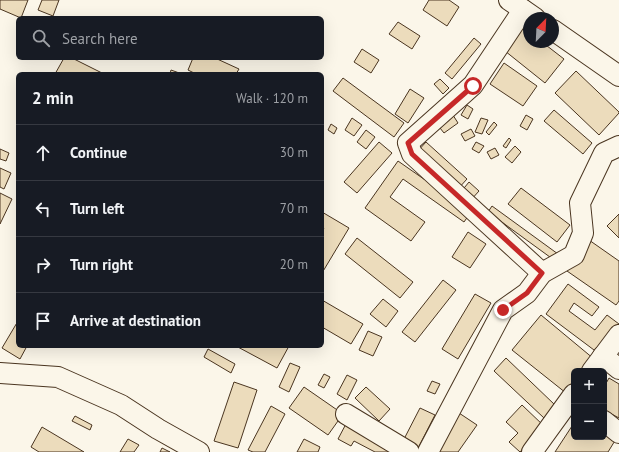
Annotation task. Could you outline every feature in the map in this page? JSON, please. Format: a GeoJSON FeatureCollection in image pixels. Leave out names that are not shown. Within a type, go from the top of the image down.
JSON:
{"type":"FeatureCollection","features":[{"type":"Feature","properties":{"kind":"street"},"geometry":{"type":"LineString","coordinates":[[523,9],[473,86],[408,143],[412,154],[542,273]]}},
{"type":"Feature","properties":{"kind":"street"},"geometry":{"type":"LineString","coordinates":[[559,34],[619,76]]}},
{"type":"Feature","properties":{"kind":"street"},"geometry":{"type":"LineString","coordinates":[[428,452],[503,310],[527,293],[542,273],[574,256],[583,233],[580,203],[604,153],[619,146]]}},
{"type":"Feature","properties":{"kind":"street"},"geometry":{"type":"LineString","coordinates":[[619,335],[597,364],[619,369]]}},
{"type":"Feature","properties":{"kind":"street"},"geometry":{"type":"LineString","coordinates":[[0,373],[58,377],[121,406],[199,452]]}},
{"type":"Feature","properties":{"kind":"street"},"geometry":{"type":"LineString","coordinates":[[536,450],[571,399]]}},
{"type":"Feature","properties":{"kind":"street"},"geometry":{"type":"LineString","coordinates":[[346,414],[408,452]]}},
{"type":"Feature","properties":{"kind":"street"},"geometry":{"type":"LineString","coordinates":[[607,423],[619,433]]}},
{"type":"Feature","properties":{"kind":"building"},"geometry":{"type":"Polygon","coordinates":[[[0,0],[28,0],[22,16],[16,16],[0,9],[0,0]]]}},
{"type":"Feature","properties":{"kind":"building"},"geometry":{"type":"Polygon","coordinates":[[[42,0],[59,0],[53,16],[38,10],[42,0]]]}},
{"type":"Feature","properties":{"kind":"building"},"geometry":{"type":"Polygon","coordinates":[[[429,0],[449,0],[459,7],[447,26],[423,10],[429,0]]]}},
{"type":"Feature","properties":{"kind":"building"},"geometry":{"type":"Polygon","coordinates":[[[398,22],[420,36],[412,49],[389,34],[398,22]]]}},
{"type":"Feature","properties":{"kind":"building"},"geometry":{"type":"Polygon","coordinates":[[[523,28],[523,48],[550,48],[564,59],[545,83],[505,51],[523,28]]]}},
{"type":"Feature","properties":{"kind":"building"},"geometry":{"type":"Polygon","coordinates":[[[474,38],[481,44],[452,79],[445,73],[474,38]]]}},
{"type":"Feature","properties":{"kind":"building"},"geometry":{"type":"Polygon","coordinates":[[[362,49],[379,60],[371,73],[354,62],[362,49]]]}},
{"type":"Feature","properties":{"kind":"building"},"geometry":{"type":"Polygon","coordinates":[[[63,60],[76,60],[100,72],[56,72],[63,60]]]}},
{"type":"Feature","properties":{"kind":"building"},"geometry":{"type":"Polygon","coordinates":[[[192,60],[219,60],[239,69],[237,72],[192,72],[188,70],[192,60]]]}},
{"type":"Feature","properties":{"kind":"building"},"geometry":{"type":"Polygon","coordinates":[[[504,63],[537,86],[523,106],[490,84],[504,63]]]}},
{"type":"Feature","properties":{"kind":"building"},"geometry":{"type":"Polygon","coordinates":[[[576,71],[619,112],[599,135],[555,93],[576,71]]]}},
{"type":"Feature","properties":{"kind":"building"},"geometry":{"type":"Polygon","coordinates":[[[343,78],[404,123],[394,137],[333,91],[343,78]]]}},
{"type":"Feature","properties":{"kind":"building"},"geometry":{"type":"Polygon","coordinates":[[[440,79],[449,88],[443,94],[434,84],[440,79]]]}},
{"type":"Feature","properties":{"kind":"building"},"geometry":{"type":"Polygon","coordinates":[[[410,89],[424,98],[408,123],[395,114],[410,89]]]}},
{"type":"Feature","properties":{"kind":"building"},"geometry":{"type":"Polygon","coordinates":[[[467,105],[473,109],[468,119],[461,115],[467,105]]]}},
{"type":"Feature","properties":{"kind":"building"},"geometry":{"type":"Polygon","coordinates":[[[554,110],[592,143],[583,154],[544,121],[554,110]]]}},
{"type":"Feature","properties":{"kind":"building"},"geometry":{"type":"Polygon","coordinates":[[[451,112],[458,123],[444,133],[436,123],[451,112]]]}},
{"type":"Feature","properties":{"kind":"building"},"geometry":{"type":"Polygon","coordinates":[[[526,115],[533,119],[527,130],[520,126],[526,115]]]}},
{"type":"Feature","properties":{"kind":"building"},"geometry":{"type":"Polygon","coordinates":[[[352,118],[362,125],[354,136],[345,130],[352,118]]]}},
{"type":"Feature","properties":{"kind":"building"},"geometry":{"type":"Polygon","coordinates":[[[481,118],[488,120],[482,134],[475,132],[481,118]]]}},
{"type":"Feature","properties":{"kind":"building"},"geometry":{"type":"Polygon","coordinates":[[[494,122],[497,125],[489,135],[486,132],[494,122]]]}},
{"type":"Feature","properties":{"kind":"building"},"geometry":{"type":"Polygon","coordinates":[[[331,124],[337,128],[334,134],[328,130],[331,124]]]}},
{"type":"Feature","properties":{"kind":"building"},"geometry":{"type":"Polygon","coordinates":[[[471,129],[475,136],[465,141],[461,134],[471,129]]]}},
{"type":"Feature","properties":{"kind":"building"},"geometry":{"type":"Polygon","coordinates":[[[366,130],[375,137],[366,149],[357,142],[366,130]]]}},
{"type":"Feature","properties":{"kind":"building"},"geometry":{"type":"Polygon","coordinates":[[[509,138],[511,140],[506,148],[503,146],[509,138]]]}},
{"type":"Feature","properties":{"kind":"building"},"geometry":{"type":"Polygon","coordinates":[[[379,142],[392,153],[357,193],[344,182],[379,142]]]}},
{"type":"Feature","properties":{"kind":"building"},"geometry":{"type":"Polygon","coordinates":[[[426,142],[467,179],[457,190],[416,153],[426,142]]]}},
{"type":"Feature","properties":{"kind":"building"},"geometry":{"type":"Polygon","coordinates":[[[476,142],[484,146],[479,153],[472,149],[476,142]]]}},
{"type":"Feature","properties":{"kind":"building"},"geometry":{"type":"Polygon","coordinates":[[[515,146],[521,152],[512,163],[505,157],[515,146]]]}},
{"type":"Feature","properties":{"kind":"building"},"geometry":{"type":"Polygon","coordinates":[[[495,148],[499,155],[491,159],[487,152],[495,148]]]}},
{"type":"Feature","properties":{"kind":"building"},"geometry":{"type":"Polygon","coordinates":[[[0,149],[9,153],[6,161],[0,159],[0,149]]]}},
{"type":"Feature","properties":{"kind":"building"},"geometry":{"type":"Polygon","coordinates":[[[398,161],[471,212],[464,222],[403,179],[390,197],[425,222],[411,241],[365,208],[398,161]]]}},
{"type":"Feature","properties":{"kind":"building"},"geometry":{"type":"Polygon","coordinates":[[[0,168],[11,173],[4,189],[0,187],[0,168]]]}},
{"type":"Feature","properties":{"kind":"building"},"geometry":{"type":"Polygon","coordinates":[[[469,182],[479,191],[470,201],[460,193],[469,182]]]}},
{"type":"Feature","properties":{"kind":"building"},"geometry":{"type":"Polygon","coordinates":[[[521,188],[570,225],[557,242],[508,204],[521,188]]]}},
{"type":"Feature","properties":{"kind":"building"},"geometry":{"type":"Polygon","coordinates":[[[0,193],[12,199],[0,224],[0,193]]]}},
{"type":"Feature","properties":{"kind":"building"},"geometry":{"type":"Polygon","coordinates":[[[492,206],[558,254],[554,260],[488,212],[492,206]]]}},
{"type":"Feature","properties":{"kind":"building"},"geometry":{"type":"Polygon","coordinates":[[[324,213],[349,228],[324,270],[324,213]]]}},
{"type":"Feature","properties":{"kind":"building"},"geometry":{"type":"Polygon","coordinates":[[[619,214],[619,238],[607,226],[619,214]]]}},
{"type":"Feature","properties":{"kind":"building"},"geometry":{"type":"Polygon","coordinates":[[[468,232],[486,244],[470,268],[452,257],[468,232]]]}},
{"type":"Feature","properties":{"kind":"building"},"geometry":{"type":"Polygon","coordinates":[[[357,238],[413,282],[400,298],[345,254],[357,238]]]}},
{"type":"Feature","properties":{"kind":"building"},"geometry":{"type":"Polygon","coordinates":[[[589,240],[619,261],[619,301],[616,305],[567,271],[589,240]]]}},
{"type":"Feature","properties":{"kind":"building"},"geometry":{"type":"Polygon","coordinates":[[[443,280],[456,290],[415,342],[402,332],[443,280]]]}},
{"type":"Feature","properties":{"kind":"building"},"geometry":{"type":"Polygon","coordinates":[[[568,284],[599,307],[592,316],[574,303],[569,311],[595,330],[607,315],[619,324],[598,353],[546,314],[568,284]]]}},
{"type":"Feature","properties":{"kind":"building"},"geometry":{"type":"Polygon","coordinates":[[[475,294],[491,303],[458,359],[442,349],[475,294]]]}},
{"type":"Feature","properties":{"kind":"building"},"geometry":{"type":"Polygon","coordinates":[[[383,299],[398,311],[386,327],[370,314],[383,299]]]}},
{"type":"Feature","properties":{"kind":"building"},"geometry":{"type":"Polygon","coordinates":[[[324,301],[363,324],[351,344],[324,328],[324,301]]]}},
{"type":"Feature","properties":{"kind":"building"},"geometry":{"type":"Polygon","coordinates":[[[541,315],[594,359],[586,368],[571,368],[571,387],[566,393],[512,350],[541,315]]]}},
{"type":"Feature","properties":{"kind":"building"},"geometry":{"type":"Polygon","coordinates":[[[16,324],[16,348],[26,348],[20,359],[2,348],[16,324]]]}},
{"type":"Feature","properties":{"kind":"building"},"geometry":{"type":"Polygon","coordinates":[[[368,331],[382,337],[373,356],[359,350],[368,331]]]}},
{"type":"Feature","properties":{"kind":"building"},"geometry":{"type":"Polygon","coordinates":[[[240,348],[288,348],[277,368],[240,348]]]}},
{"type":"Feature","properties":{"kind":"building"},"geometry":{"type":"Polygon","coordinates":[[[208,349],[235,364],[231,373],[204,357],[208,349]]]}},
{"type":"Feature","properties":{"kind":"building"},"geometry":{"type":"Polygon","coordinates":[[[506,358],[555,405],[544,418],[494,371],[506,358]]]}},
{"type":"Feature","properties":{"kind":"building"},"geometry":{"type":"Polygon","coordinates":[[[290,363],[300,367],[289,392],[279,387],[290,363]]]}},
{"type":"Feature","properties":{"kind":"building"},"geometry":{"type":"Polygon","coordinates":[[[324,374],[330,377],[324,388],[318,385],[324,374]]]}},
{"type":"Feature","properties":{"kind":"building"},"geometry":{"type":"Polygon","coordinates":[[[347,375],[357,380],[347,400],[337,394],[347,375]]]}},
{"type":"Feature","properties":{"kind":"building"},"geometry":{"type":"Polygon","coordinates":[[[609,378],[619,384],[619,418],[607,412],[607,382],[609,378]]]}},
{"type":"Feature","properties":{"kind":"building"},"geometry":{"type":"Polygon","coordinates":[[[432,381],[440,384],[435,394],[427,391],[432,381]]]}},
{"type":"Feature","properties":{"kind":"building"},"geometry":{"type":"Polygon","coordinates":[[[234,382],[257,390],[238,448],[214,441],[234,382]]]}},
{"type":"Feature","properties":{"kind":"building"},"geometry":{"type":"Polygon","coordinates":[[[304,387],[343,414],[328,435],[289,408],[304,387]]]}},
{"type":"Feature","properties":{"kind":"building"},"geometry":{"type":"Polygon","coordinates":[[[366,387],[390,409],[379,421],[355,398],[366,387]]]}},
{"type":"Feature","properties":{"kind":"building"},"geometry":{"type":"Polygon","coordinates":[[[522,405],[544,426],[520,452],[509,442],[518,433],[506,422],[522,405]]]}},
{"type":"Feature","properties":{"kind":"building"},"geometry":{"type":"Polygon","coordinates":[[[271,406],[285,414],[265,452],[253,452],[248,450],[271,406]]]}},
{"type":"Feature","properties":{"kind":"building"},"geometry":{"type":"Polygon","coordinates":[[[420,408],[435,415],[418,448],[403,441],[420,408]]]}},
{"type":"Feature","properties":{"kind":"building"},"geometry":{"type":"Polygon","coordinates":[[[459,413],[477,425],[458,452],[432,452],[459,413]]]}},
{"type":"Feature","properties":{"kind":"building"},"geometry":{"type":"Polygon","coordinates":[[[75,416],[92,425],[90,430],[72,421],[75,416]]]}},
{"type":"Feature","properties":{"kind":"building"},"geometry":{"type":"Polygon","coordinates":[[[347,422],[403,452],[375,452],[354,441],[351,446],[338,439],[347,422]]]}},
{"type":"Feature","properties":{"kind":"building"},"geometry":{"type":"Polygon","coordinates":[[[42,427],[84,452],[39,452],[31,447],[42,427]]]}},
{"type":"Feature","properties":{"kind":"building"},"geometry":{"type":"Polygon","coordinates":[[[571,428],[571,440],[607,440],[607,433],[616,439],[608,452],[555,452],[571,428]]]}},
{"type":"Feature","properties":{"kind":"building"},"geometry":{"type":"Polygon","coordinates":[[[128,439],[139,445],[134,452],[120,452],[128,439]]]}},
{"type":"Feature","properties":{"kind":"building"},"geometry":{"type":"Polygon","coordinates":[[[304,439],[320,447],[318,452],[297,452],[304,439]]]}},
{"type":"Feature","properties":{"kind":"building"},"geometry":{"type":"Polygon","coordinates":[[[162,448],[170,452],[160,452],[162,448]]]}},
{"type":"Feature","properties":{"kind":"route"},"geometry":{"type":"LineString","coordinates":[[473,86],[408,143],[412,154],[542,273],[527,293],[503,310]]}}]}
